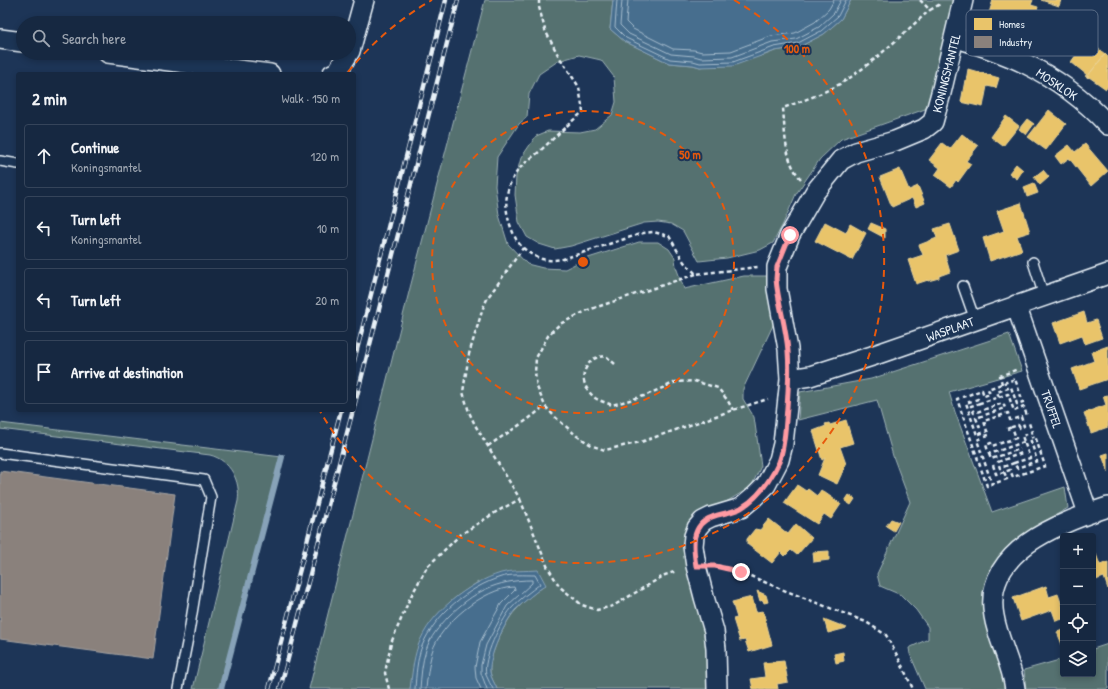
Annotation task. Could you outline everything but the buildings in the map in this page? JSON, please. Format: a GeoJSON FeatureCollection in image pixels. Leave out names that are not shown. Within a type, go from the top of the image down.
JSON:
{"type":"FeatureCollection","features":[{"type":"Feature","properties":{"kind":"street"},"geometry":{"type":"LineString","coordinates":[[356,29],[364,0]]}},
{"type":"Feature","properties":{"kind":"street","name":"KONINGSMANTEL"},"geometry":{"type":"LineString","coordinates":[[718,689],[714,631],[696,566],[693,546],[694,536],[697,528],[703,521],[741,508],[766,485],[780,460],[784,444],[789,386],[788,349],[777,289],[777,267],[790,235],[815,192],[841,160],[856,152],[895,141],[924,129],[933,122],[942,93],[963,0]]}},
{"type":"Feature","properties":{"kind":"street","name":"MOSKLOK"},"geometry":{"type":"LineString","coordinates":[[955,37],[966,41]]}},
{"type":"Feature","properties":{"kind":"street"},"geometry":{"type":"LineString","coordinates":[[0,39],[16,41]]}},
{"type":"Feature","properties":{"kind":"street","name":"MOSKLOK"},"geometry":{"type":"LineString","coordinates":[[1008,56],[1043,73],[1076,95],[1108,125]]}},
{"type":"Feature","properties":{"kind":"street"},"geometry":{"type":"LineString","coordinates":[[151,60],[212,70],[241,72]]}},
{"type":"Feature","properties":{"kind":"street"},"geometry":{"type":"LineString","coordinates":[[337,72],[344,60]]}},
{"type":"Feature","properties":{"kind":"street","name":"WASPLAAT"},"geometry":{"type":"LineString","coordinates":[[789,386],[810,376],[1108,274]]}},
{"type":"Feature","properties":{"kind":"street","name":"TRUFFEL"},"geometry":{"type":"LineString","coordinates":[[1016,305],[1088,513]]}},
{"type":"Feature","properties":{"kind":"street"},"geometry":{"type":"LineString","coordinates":[[1015,689],[1005,651],[993,615],[996,583],[1003,567],[1014,553],[1052,529],[1088,513],[1108,507]]}},
{"type":"Feature","properties":{"kind":"lane"},"geometry":{"type":"LineString","coordinates":[[0,161],[16,164]]}},
{"type":"Feature","properties":{"kind":"lane"},"geometry":{"type":"LineString","coordinates":[[1033,262],[1044,296]]}},
{"type":"Feature","properties":{"kind":"lane"},"geometry":{"type":"LineString","coordinates":[[963,286],[975,320]]}},
{"type":"Feature","properties":{"kind":"lane"},"geometry":{"type":"LineString","coordinates":[[0,453],[204,480],[211,498],[178,689]]}},
{"type":"Feature","properties":{"kind":"path"},"geometry":{"type":"LineString","coordinates":[[539,0],[539,7],[545,30],[558,56],[579,87],[583,112],[522,166],[510,184],[506,210],[510,226],[517,241],[524,248],[541,259],[552,261],[563,259],[632,236],[653,232],[669,236],[684,262],[696,274]]}},
{"type":"Feature","properties":{"kind":"path"},"geometry":{"type":"LineString","coordinates":[[920,0],[930,10]]}},
{"type":"Feature","properties":{"kind":"path"},"geometry":{"type":"LineString","coordinates":[[815,192],[799,177],[790,161],[784,130],[783,108],[806,100],[839,84],[872,61],[930,10],[949,0]]}},
{"type":"Feature","properties":{"kind":"path"},"geometry":{"type":"LineString","coordinates":[[524,248],[488,297],[469,354],[463,392],[475,425],[520,499],[548,568],[560,587],[582,605],[597,610],[613,606],[665,575],[696,566],[715,566],[741,572],[866,622],[886,636],[913,689]]}},
{"type":"Feature","properties":{"kind":"path"},"geometry":{"type":"LineString","coordinates":[[777,267],[759,267],[696,274],[588,310],[560,324],[549,334],[536,358],[536,387],[545,406],[555,417],[577,436],[593,446],[605,450],[641,442],[733,410],[789,386]]}},
{"type":"Feature","properties":{"kind":"path"},"geometry":{"type":"LineString","coordinates":[[615,364],[606,356],[595,357],[589,363],[583,374],[584,384],[596,398],[612,405],[644,396],[676,382],[694,381],[718,388],[733,410]]}},
{"type":"Feature","properties":{"kind":"path"},"geometry":{"type":"LineString","coordinates":[[1002,384],[1000,376],[1036,364]]}},
{"type":"Feature","properties":{"kind":"path"},"geometry":{"type":"LineString","coordinates":[[999,397],[997,392],[1012,387],[1017,404],[1023,402],[1015,380],[988,389],[990,394],[984,396],[982,390],[957,399],[987,486],[1007,479],[1004,472]]}},
{"type":"Feature","properties":{"kind":"path"},"geometry":{"type":"LineString","coordinates":[[980,428],[976,418],[1005,408],[1003,403],[974,413],[971,406],[1008,394],[1014,411],[1024,407],[1027,416]]}},
{"type":"Feature","properties":{"kind":"path"},"geometry":{"type":"LineString","coordinates":[[980,404],[978,399],[966,403],[977,435],[987,431]]}},
{"type":"Feature","properties":{"kind":"path"},"geometry":{"type":"LineString","coordinates":[[488,446],[528,420],[545,406]]}},
{"type":"Feature","properties":{"kind":"path"},"geometry":{"type":"LineString","coordinates":[[984,436],[989,435],[984,421],[1008,413],[1010,420],[1021,417],[1024,426],[1020,428],[1018,425],[1006,429]]}},
{"type":"Feature","properties":{"kind":"path"},"geometry":{"type":"LineString","coordinates":[[1022,453],[998,462],[1000,468],[1030,458],[1022,436],[1032,432],[1030,423]]}},
{"type":"Feature","properties":{"kind":"path"},"geometry":{"type":"LineString","coordinates":[[1012,427],[1016,438],[992,446],[991,443],[986,445],[989,454],[991,459],[1020,449]]}},
{"type":"Feature","properties":{"kind":"path"},"geometry":{"type":"LineString","coordinates":[[993,465],[996,474],[1010,470],[1013,477],[1045,466],[1035,436],[1030,438],[1037,461],[1016,468],[1014,463]]}},
{"type":"Feature","properties":{"kind":"path"},"geometry":{"type":"LineString","coordinates":[[981,438],[977,440],[992,484]]}},
{"type":"Feature","properties":{"kind":"path"},"geometry":{"type":"LineString","coordinates":[[989,454],[1024,442]]}},
{"type":"Feature","properties":{"kind":"path"},"geometry":{"type":"LineString","coordinates":[[389,689],[385,672],[391,644],[410,598],[427,567],[460,535],[496,512],[520,499]]}},
{"type":"Feature","properties":{"kind":"green space"},"geometry":{"type":"Polygon","coordinates":[[[485,0],[613,0],[610,29],[624,41],[669,63],[700,67],[799,47],[824,34],[841,19],[851,0],[953,0],[928,108],[841,139],[820,159],[796,194],[773,243],[760,250],[727,258],[699,261],[683,231],[671,224],[658,222],[644,223],[571,246],[555,249],[539,244],[527,237],[519,222],[515,195],[516,176],[521,158],[536,136],[548,131],[580,132],[595,129],[612,115],[616,102],[614,77],[601,60],[579,55],[558,61],[539,74],[529,94],[527,117],[519,124],[497,157],[495,186],[499,215],[508,244],[527,264],[543,268],[565,269],[585,259],[639,242],[658,242],[669,249],[675,258],[676,267],[684,289],[744,276],[768,276],[775,321],[743,389],[743,399],[754,417],[761,466],[751,487],[689,524],[706,631],[710,689],[497,689],[492,679],[490,666],[498,640],[515,611],[546,585],[478,582],[456,597],[438,614],[418,647],[410,689],[309,689],[410,288],[485,0]]]}},
{"type":"Feature","properties":{"kind":"green space"},"geometry":{"type":"Polygon","coordinates":[[[1009,334],[1022,371],[949,392],[955,412],[992,512],[1065,487],[1068,508],[1029,531],[994,564],[985,592],[985,618],[1006,689],[925,689],[910,654],[909,648],[928,639],[928,627],[916,610],[901,595],[880,586],[877,574],[910,502],[893,456],[877,400],[798,420],[800,392],[871,379],[1009,334]]]}},
{"type":"Feature","properties":{"kind":"green space"},"geometry":{"type":"Polygon","coordinates":[[[0,423],[282,457],[221,689],[193,689],[238,501],[238,486],[233,472],[223,461],[210,455],[0,429],[0,423]]]}},
{"type":"Feature","properties":{"kind":"green space"},"geometry":{"type":"Polygon","coordinates":[[[1108,644],[1108,689],[1026,689],[1024,670],[1060,660],[1060,677],[1096,677],[1096,648],[1108,644]]]}},
{"type":"Feature","properties":{"kind":"water"},"geometry":{"type":"Polygon","coordinates":[[[613,0],[851,0],[841,19],[824,34],[799,47],[775,51],[733,66],[700,67],[669,63],[624,41],[610,29],[613,0]]]}},
{"type":"Feature","properties":{"kind":"water"},"geometry":{"type":"Polygon","coordinates":[[[538,570],[546,585],[515,610],[502,631],[494,649],[490,672],[497,689],[410,689],[418,646],[423,634],[440,611],[463,592],[488,578],[505,572],[538,570]]]}},
{"type":"Feature","properties":{"kind":"waterway"},"geometry":{"type":"LineString","coordinates":[[221,689],[282,457]]}},
{"type":"Feature","properties":{"kind":"railway"},"geometry":{"type":"LineString","coordinates":[[356,353],[446,0]]}},
{"type":"Feature","properties":{"kind":"railway"},"geometry":{"type":"LineString","coordinates":[[356,399],[458,0]]}},
{"type":"Feature","properties":{"kind":"railway"},"geometry":{"type":"LineString","coordinates":[[269,689],[340,412]]}},
{"type":"Feature","properties":{"kind":"railway"},"geometry":{"type":"LineString","coordinates":[[280,689],[352,412]]}},
{"type":"Feature","properties":{"kind":"route"},"geometry":{"type":"LineString","coordinates":[[741,572],[715,566],[696,566],[693,546],[694,536],[697,528],[703,521],[741,508],[754,497],[766,485],[780,460],[784,444],[790,379],[788,349],[776,279],[777,267],[790,235]]}}]}
